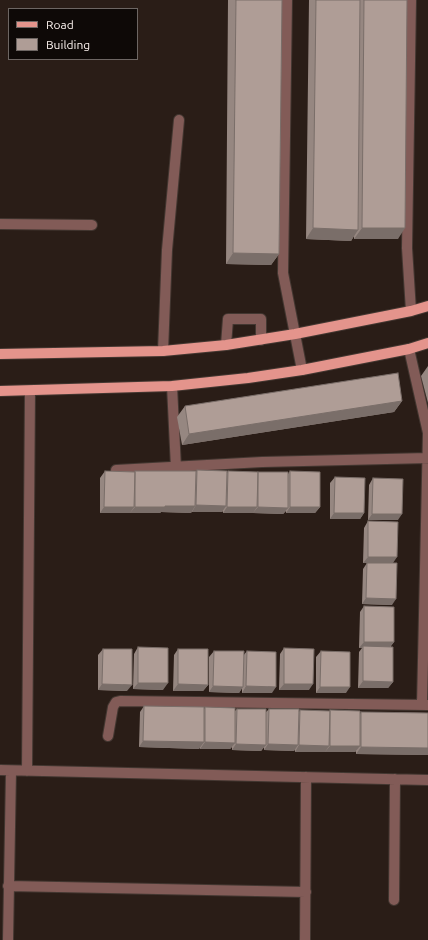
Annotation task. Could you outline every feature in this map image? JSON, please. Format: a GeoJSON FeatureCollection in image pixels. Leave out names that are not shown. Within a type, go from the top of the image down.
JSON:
{"type":"FeatureCollection","features":[{"type":"Feature","properties":{"kind":"main road"},"geometry":{"type":"LineString","coordinates":[[0,354],[164,351],[226,345],[296,334],[411,311],[428,306]]}},
{"type":"Feature","properties":{"kind":"main road"},"geometry":{"type":"LineString","coordinates":[[0,391],[172,386],[248,378],[302,370],[428,343]]}},
{"type":"Feature","properties":{"kind":"street"},"geometry":{"type":"LineString","coordinates":[[287,0],[283,273],[302,370]]}},
{"type":"Feature","properties":{"kind":"street"},"geometry":{"type":"LineString","coordinates":[[411,0],[407,248],[411,311]]}},
{"type":"Feature","properties":{"kind":"street"},"geometry":{"type":"LineString","coordinates":[[164,351],[167,250],[179,120]]}},
{"type":"Feature","properties":{"kind":"street"},"geometry":{"type":"LineString","coordinates":[[0,224],[92,225]]}},
{"type":"Feature","properties":{"kind":"street"},"geometry":{"type":"LineString","coordinates":[[226,345],[228,319],[261,319],[260,340]]}},
{"type":"Feature","properties":{"kind":"street"},"geometry":{"type":"LineString","coordinates":[[108,736],[113,707],[116,702],[120,701],[425,705],[428,433],[409,348]]}},
{"type":"Feature","properties":{"kind":"street"},"geometry":{"type":"LineString","coordinates":[[172,386],[176,468]]}},
{"type":"Feature","properties":{"kind":"street"},"geometry":{"type":"LineString","coordinates":[[27,771],[30,391]]}},
{"type":"Feature","properties":{"kind":"street"},"geometry":{"type":"LineString","coordinates":[[116,470],[176,468],[262,462],[428,458]]}},
{"type":"Feature","properties":{"kind":"street"},"geometry":{"type":"LineString","coordinates":[[0,770],[428,780]]}},
{"type":"Feature","properties":{"kind":"street"},"geometry":{"type":"LineString","coordinates":[[8,940],[11,771]]}},
{"type":"Feature","properties":{"kind":"street"},"geometry":{"type":"LineString","coordinates":[[305,940],[306,777]]}},
{"type":"Feature","properties":{"kind":"street"},"geometry":{"type":"LineString","coordinates":[[394,900],[395,779]]}},
{"type":"Feature","properties":{"kind":"street"},"geometry":{"type":"LineString","coordinates":[[8,886],[306,892]]}},
{"type":"Feature","properties":{"kind":"building"},"geometry":{"type":"Polygon","coordinates":[[[236,0],[282,0],[279,254],[233,253],[236,0]]]}},
{"type":"Feature","properties":{"kind":"building"},"geometry":{"type":"Polygon","coordinates":[[[316,0],[360,0],[358,230],[313,228],[316,0]]]}},
{"type":"Feature","properties":{"kind":"building"},"geometry":{"type":"Polygon","coordinates":[[[364,0],[407,0],[405,228],[362,228],[364,0]]]}},
{"type":"Feature","properties":{"kind":"building"},"geometry":{"type":"Polygon","coordinates":[[[398,373],[402,401],[189,434],[185,406],[398,373]]]}},
{"type":"Feature","properties":{"kind":"building"},"geometry":{"type":"Polygon","coordinates":[[[197,470],[227,471],[226,506],[196,505],[197,470]]]}},
{"type":"Feature","properties":{"kind":"building"},"geometry":{"type":"Polygon","coordinates":[[[105,471],[135,472],[134,507],[104,507],[105,471]]]}},
{"type":"Feature","properties":{"kind":"building"},"geometry":{"type":"Polygon","coordinates":[[[135,471],[196,471],[195,506],[135,507],[135,471]]]}},
{"type":"Feature","properties":{"kind":"building"},"geometry":{"type":"Polygon","coordinates":[[[228,471],[258,472],[257,507],[227,507],[228,471]]]}},
{"type":"Feature","properties":{"kind":"building"},"geometry":{"type":"Polygon","coordinates":[[[290,471],[320,472],[320,507],[290,507],[290,471]]]}},
{"type":"Feature","properties":{"kind":"building"},"geometry":{"type":"Polygon","coordinates":[[[258,472],[288,472],[288,508],[258,507],[258,472]]]}},
{"type":"Feature","properties":{"kind":"building"},"geometry":{"type":"Polygon","coordinates":[[[335,477],[365,478],[364,513],[334,513],[335,477]]]}},
{"type":"Feature","properties":{"kind":"building"},"geometry":{"type":"Polygon","coordinates":[[[373,478],[403,479],[402,514],[372,514],[373,478]]]}},
{"type":"Feature","properties":{"kind":"building"},"geometry":{"type":"Polygon","coordinates":[[[368,521],[398,522],[397,557],[368,557],[368,521]]]}},
{"type":"Feature","properties":{"kind":"building"},"geometry":{"type":"Polygon","coordinates":[[[367,563],[397,563],[396,599],[366,598],[367,563]]]}},
{"type":"Feature","properties":{"kind":"building"},"geometry":{"type":"Polygon","coordinates":[[[364,606],[394,607],[394,642],[364,642],[364,606]]]}},
{"type":"Feature","properties":{"kind":"building"},"geometry":{"type":"Polygon","coordinates":[[[363,646],[393,647],[393,682],[363,681],[363,646]]]}},
{"type":"Feature","properties":{"kind":"building"},"geometry":{"type":"Polygon","coordinates":[[[138,647],[168,648],[168,683],[138,683],[138,647]]]}},
{"type":"Feature","properties":{"kind":"building"},"geometry":{"type":"Polygon","coordinates":[[[284,648],[314,649],[313,684],[284,684],[284,648]]]}},
{"type":"Feature","properties":{"kind":"building"},"geometry":{"type":"Polygon","coordinates":[[[103,649],[132,649],[132,685],[102,684],[103,649]]]}},
{"type":"Feature","properties":{"kind":"building"},"geometry":{"type":"Polygon","coordinates":[[[178,649],[208,649],[208,685],[178,684],[178,649]]]}},
{"type":"Feature","properties":{"kind":"building"},"geometry":{"type":"Polygon","coordinates":[[[214,651],[244,651],[243,687],[213,686],[214,651]]]}},
{"type":"Feature","properties":{"kind":"building"},"geometry":{"type":"Polygon","coordinates":[[[247,651],[276,652],[276,687],[246,686],[247,651]]]}},
{"type":"Feature","properties":{"kind":"building"},"geometry":{"type":"Polygon","coordinates":[[[321,651],[350,652],[350,687],[320,687],[321,651]]]}},
{"type":"Feature","properties":{"kind":"building"},"geometry":{"type":"Polygon","coordinates":[[[144,706],[204,707],[204,742],[143,741],[144,706]]]}},
{"type":"Feature","properties":{"kind":"building"},"geometry":{"type":"Polygon","coordinates":[[[205,707],[235,708],[235,743],[205,742],[205,707]]]}},
{"type":"Feature","properties":{"kind":"building"},"geometry":{"type":"Polygon","coordinates":[[[237,709],[266,709],[266,745],[236,744],[237,709]]]}},
{"type":"Feature","properties":{"kind":"building"},"geometry":{"type":"Polygon","coordinates":[[[269,709],[299,709],[298,745],[268,744],[269,709]]]}},
{"type":"Feature","properties":{"kind":"building"},"geometry":{"type":"Polygon","coordinates":[[[300,710],[330,711],[329,746],[299,745],[300,710]]]}},
{"type":"Feature","properties":{"kind":"building"},"geometry":{"type":"Polygon","coordinates":[[[330,710],[360,711],[360,746],[330,746],[330,710]]]}},
{"type":"Feature","properties":{"kind":"building"},"geometry":{"type":"Polygon","coordinates":[[[361,712],[428,713],[428,748],[361,747],[361,712]]]}}]}
